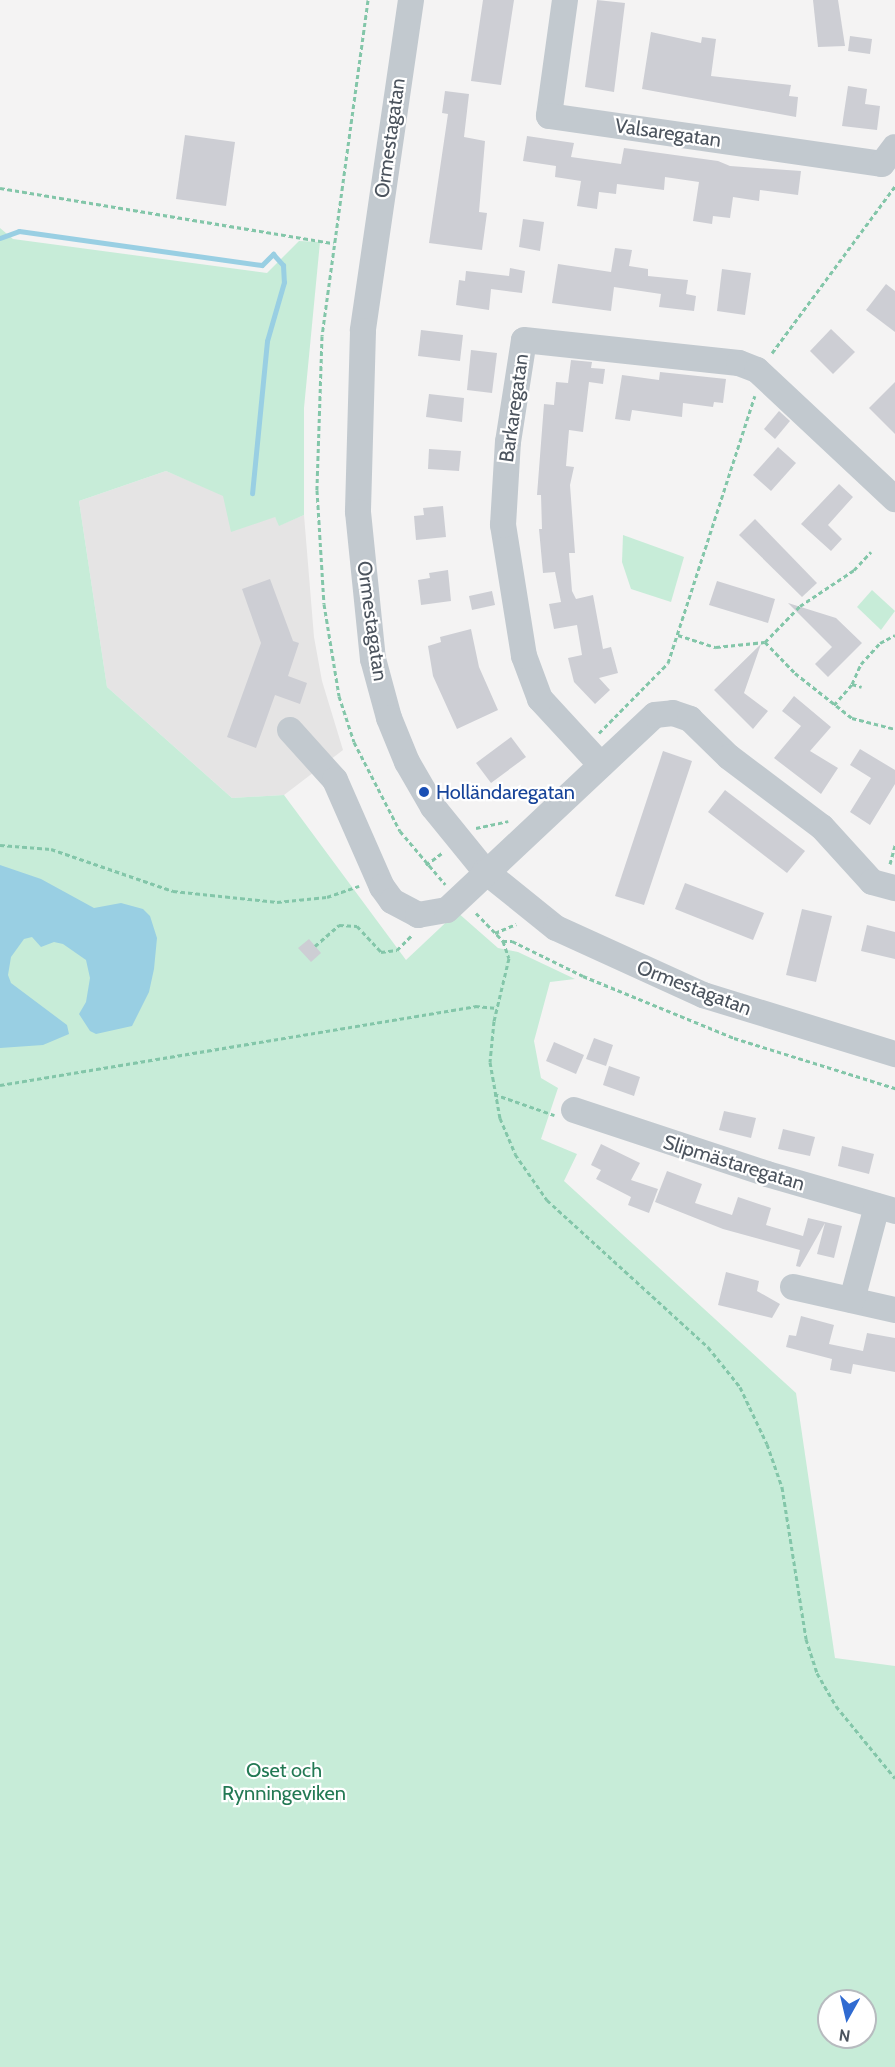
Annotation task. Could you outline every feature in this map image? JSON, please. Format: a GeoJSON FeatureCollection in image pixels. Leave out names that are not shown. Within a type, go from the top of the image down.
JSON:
{"type":"FeatureCollection","features":[{"type":"Feature","properties":{"kind":"street","name":"Ormestagatan"},"geometry":{"type":"LineString","coordinates":[[411,0],[363,330],[358,512],[373,659],[389,718],[407,762],[433,807],[485,871],[556,928],[607,954],[703,995],[895,1054]]}},
{"type":"Feature","properties":{"kind":"street","name":"Valsaregatan"},"geometry":{"type":"LineString","coordinates":[[565,0],[549,116],[882,164],[895,147]]}},
{"type":"Feature","properties":{"kind":"street","name":"Barkaregatan"},"geometry":{"type":"LineString","coordinates":[[593,756],[540,699],[529,671],[503,525],[508,442],[524,340],[739,363],[762,374],[895,499]]}},
{"type":"Feature","properties":{"kind":"street"},"geometry":{"type":"LineString","coordinates":[[290,730],[336,780],[378,879],[393,901],[406,910],[431,914],[447,910],[593,756],[655,715],[673,713],[690,719],[729,757],[822,828],[872,882],[895,888]]}},
{"type":"Feature","properties":{"kind":"street","name":"Slipmästaregatan"},"geometry":{"type":"LineString","coordinates":[[574,1110],[745,1168],[886,1208]]}},
{"type":"Feature","properties":{"kind":"street"},"geometry":{"type":"LineString","coordinates":[[852,1300],[886,1208]]}},
{"type":"Feature","properties":{"kind":"street"},"geometry":{"type":"LineString","coordinates":[[793,1287],[895,1310]]}},
{"type":"Feature","properties":{"kind":"path"},"geometry":{"type":"LineString","coordinates":[[593,756],[660,675],[678,635],[762,374],[783,338],[895,186]]}},
{"type":"Feature","properties":{"kind":"path"},"geometry":{"type":"LineString","coordinates":[[0,188],[333,243]]}},
{"type":"Feature","properties":{"kind":"path"},"geometry":{"type":"LineString","coordinates":[[678,635],[716,647],[765,642],[800,606],[854,570],[871,552]]}},
{"type":"Feature","properties":{"kind":"path"},"geometry":{"type":"LineString","coordinates":[[834,705],[852,684],[861,664],[880,643],[895,635]]}},
{"type":"Feature","properties":{"kind":"path"},"geometry":{"type":"LineString","coordinates":[[765,642],[795,673],[852,718],[895,729]]}},
{"type":"Feature","properties":{"kind":"path"},"geometry":{"type":"LineString","coordinates":[[852,684],[861,687]]}},
{"type":"Feature","properties":{"kind":"path"},"geometry":{"type":"LineString","coordinates":[[426,865],[475,828],[511,819]]}},
{"type":"Feature","properties":{"kind":"path"},"geometry":{"type":"LineString","coordinates":[[0,845],[51,849],[173,891],[277,902],[327,897],[378,879]]}},
{"type":"Feature","properties":{"kind":"path"},"geometry":{"type":"LineString","coordinates":[[315,946],[339,925],[357,926],[381,952],[397,950],[431,914]]}},
{"type":"Feature","properties":{"kind":"path"},"geometry":{"type":"LineString","coordinates":[[495,933],[524,922]]}},
{"type":"Feature","properties":{"kind":"path"},"geometry":{"type":"LineString","coordinates":[[895,1088],[734,1038],[583,976],[513,941],[503,941],[508,970],[497,1008],[490,1062],[494,1094],[515,1154],[537,1189],[708,1347],[740,1387],[767,1444],[782,1487],[806,1639],[817,1673],[836,1706],[895,1778]]}},
{"type":"Feature","properties":{"kind":"path"},"geometry":{"type":"LineString","coordinates":[[0,1085],[475,1006],[497,1008]]}},
{"type":"Feature","properties":{"kind":"path"},"geometry":{"type":"LineString","coordinates":[[494,1094],[549,1115],[574,1110]]}},
{"type":"Feature","properties":{"kind":"shaded area"},"geometry":{"type":"Polygon","coordinates":[[[166,471],[275,517],[280,525],[304,515],[314,637],[322,681],[343,750],[284,795],[232,798],[107,687],[79,501],[166,471]]]}},
{"type":"Feature","properties":{"kind":"green space","name":"Oset och Rynningeviken"},"geometry":{"type":"Polygon","coordinates":[[[0,228],[13,239],[267,273],[299,241],[320,242],[304,408],[304,515],[279,526],[275,517],[231,532],[223,496],[166,471],[79,501],[107,687],[232,798],[284,795],[406,960],[457,912],[498,948],[518,952],[575,979],[550,982],[534,1041],[541,1078],[558,1088],[541,1139],[577,1154],[564,1181],[796,1393],[835,1658],[895,1666],[895,2067],[0,2067],[0,228]]]}},
{"type":"Feature","properties":{"kind":"green space"},"geometry":{"type":"Polygon","coordinates":[[[623,535],[684,557],[671,602],[631,589],[622,562],[623,535]]]}},
{"type":"Feature","properties":{"kind":"green space"},"geometry":{"type":"Polygon","coordinates":[[[872,590],[895,611],[881,630],[857,607],[872,590]]]}},
{"type":"Feature","properties":{"kind":"water"},"geometry":{"type":"Polygon","coordinates":[[[0,865],[41,879],[94,908],[121,903],[143,909],[150,916],[157,938],[154,969],[149,992],[132,1026],[96,1034],[90,1031],[79,1014],[86,1002],[90,978],[86,960],[63,944],[54,942],[41,947],[32,937],[24,939],[11,957],[8,975],[11,983],[67,1025],[69,1034],[43,1045],[0,1048],[0,865]]]}},
{"type":"Feature","properties":{"kind":"building"},"geometry":{"type":"Polygon","coordinates":[[[483,0],[514,0],[501,85],[471,81],[483,0]]]}},
{"type":"Feature","properties":{"kind":"building"},"geometry":{"type":"Polygon","coordinates":[[[597,0],[625,3],[614,92],[585,87],[597,0]]]}},
{"type":"Feature","properties":{"kind":"building"},"geometry":{"type":"Polygon","coordinates":[[[813,0],[838,0],[845,46],[818,47],[813,0]]]}},
{"type":"Feature","properties":{"kind":"building"},"geometry":{"type":"Polygon","coordinates":[[[651,32],[701,43],[702,37],[716,39],[711,76],[791,85],[789,96],[798,97],[796,117],[642,89],[651,32]]]}},
{"type":"Feature","properties":{"kind":"building"},"geometry":{"type":"Polygon","coordinates":[[[850,36],[872,39],[870,54],[848,51],[850,36]]]}},
{"type":"Feature","properties":{"kind":"building"},"geometry":{"type":"Polygon","coordinates":[[[848,86],[867,89],[865,104],[880,106],[877,130],[842,126],[848,86]]]}},
{"type":"Feature","properties":{"kind":"building"},"geometry":{"type":"Polygon","coordinates":[[[445,91],[469,94],[464,137],[485,141],[479,212],[487,213],[482,250],[429,243],[448,114],[442,113],[445,91]]]}},
{"type":"Feature","properties":{"kind":"building"},"geometry":{"type":"Polygon","coordinates":[[[185,135],[235,142],[226,206],[176,199],[185,135]]]}},
{"type":"Feature","properties":{"kind":"building"},"geometry":{"type":"Polygon","coordinates":[[[527,136],[574,143],[571,157],[621,164],[624,148],[718,161],[730,166],[801,171],[798,195],[760,190],[759,201],[733,197],[730,218],[713,216],[712,224],[693,221],[699,182],[665,177],[664,190],[617,184],[616,194],[599,192],[597,209],[577,206],[581,181],[555,177],[556,166],[523,161],[527,136]]]}},
{"type":"Feature","properties":{"kind":"building"},"geometry":{"type":"Polygon","coordinates":[[[523,219],[544,222],[540,251],[519,247],[523,219]]]}},
{"type":"Feature","properties":{"kind":"building"},"geometry":{"type":"Polygon","coordinates":[[[615,248],[632,250],[629,266],[648,269],[648,276],[688,280],[686,294],[696,296],[694,311],[659,307],[661,294],[614,287],[611,311],[552,303],[558,264],[611,272],[615,248]]]}},
{"type":"Feature","properties":{"kind":"building"},"geometry":{"type":"Polygon","coordinates":[[[510,268],[525,271],[522,293],[491,289],[489,310],[456,305],[459,280],[465,281],[466,271],[509,276],[510,268]]]}},
{"type":"Feature","properties":{"kind":"building"},"geometry":{"type":"Polygon","coordinates":[[[722,269],[751,273],[745,315],[717,311],[722,269]]]}},
{"type":"Feature","properties":{"kind":"building"},"geometry":{"type":"Polygon","coordinates":[[[886,284],[895,291],[895,332],[866,310],[886,284]]]}},
{"type":"Feature","properties":{"kind":"building"},"geometry":{"type":"Polygon","coordinates":[[[831,329],[855,352],[833,374],[810,351],[831,329]]]}},
{"type":"Feature","properties":{"kind":"building"},"geometry":{"type":"Polygon","coordinates":[[[421,330],[463,335],[460,361],[418,356],[421,330]]]}},
{"type":"Feature","properties":{"kind":"building"},"geometry":{"type":"Polygon","coordinates":[[[471,350],[497,353],[492,393],[467,390],[471,350]]]}},
{"type":"Feature","properties":{"kind":"building"},"geometry":{"type":"Polygon","coordinates":[[[571,360],[592,362],[591,368],[605,369],[603,384],[589,382],[583,432],[569,430],[566,466],[574,467],[570,485],[575,553],[569,553],[572,591],[576,599],[593,595],[603,649],[611,647],[618,673],[599,678],[610,690],[595,704],[574,682],[568,658],[582,655],[577,625],[554,629],[549,604],[561,602],[555,572],[543,573],[539,529],[542,529],[541,495],[537,495],[544,404],[554,405],[556,382],[568,383],[571,360]]]}},
{"type":"Feature","properties":{"kind":"building"},"geometry":{"type":"Polygon","coordinates":[[[660,372],[726,379],[723,403],[714,402],[713,407],[683,403],[682,417],[632,410],[630,421],[615,419],[622,375],[659,380],[660,372]]]}},
{"type":"Feature","properties":{"kind":"building"},"geometry":{"type":"Polygon","coordinates":[[[895,382],[895,434],[869,408],[895,382]]]}},
{"type":"Feature","properties":{"kind":"building"},"geometry":{"type":"Polygon","coordinates":[[[429,394],[464,398],[462,422],[426,417],[429,394]]]}},
{"type":"Feature","properties":{"kind":"building"},"geometry":{"type":"Polygon","coordinates":[[[779,411],[790,421],[775,439],[764,429],[779,411]]]}},
{"type":"Feature","properties":{"kind":"building"},"geometry":{"type":"Polygon","coordinates":[[[778,447],[796,463],[771,491],[753,475],[778,447]]]}},
{"type":"Feature","properties":{"kind":"building"},"geometry":{"type":"Polygon","coordinates":[[[429,449],[461,451],[459,471],[428,469],[429,449]]]}},
{"type":"Feature","properties":{"kind":"building"},"geometry":{"type":"Polygon","coordinates":[[[839,484],[853,497],[828,525],[842,539],[831,551],[801,524],[839,484]]]}},
{"type":"Feature","properties":{"kind":"building"},"geometry":{"type":"Polygon","coordinates":[[[443,506],[446,537],[416,540],[414,516],[424,515],[423,508],[443,506]]]}},
{"type":"Feature","properties":{"kind":"building"},"geometry":{"type":"Polygon","coordinates":[[[755,519],[817,583],[802,597],[739,535],[755,519]]]}},
{"type":"Feature","properties":{"kind":"building"},"geometry":{"type":"Polygon","coordinates":[[[448,570],[451,601],[421,605],[418,580],[430,578],[429,573],[448,570]]]}},
{"type":"Feature","properties":{"kind":"building"},"geometry":{"type":"Polygon","coordinates":[[[270,579],[293,641],[299,643],[288,676],[307,683],[300,704],[275,695],[256,748],[227,737],[261,643],[242,589],[270,579]]]}},
{"type":"Feature","properties":{"kind":"building"},"geometry":{"type":"Polygon","coordinates":[[[717,581],[775,599],[768,623],[709,605],[717,581]]]}},
{"type":"Feature","properties":{"kind":"building"},"geometry":{"type":"Polygon","coordinates":[[[492,591],[495,605],[472,610],[469,596],[492,591]]]}},
{"type":"Feature","properties":{"kind":"building"},"geometry":{"type":"Polygon","coordinates":[[[788,603],[836,618],[862,643],[828,677],[815,664],[832,647],[788,603]]]}},
{"type":"Feature","properties":{"kind":"building"},"geometry":{"type":"Polygon","coordinates":[[[471,629],[479,667],[498,710],[457,729],[433,676],[428,646],[441,642],[440,637],[471,629]]]}},
{"type":"Feature","properties":{"kind":"building"},"geometry":{"type":"Polygon","coordinates":[[[761,644],[744,693],[768,711],[753,729],[714,690],[761,644]]]}},
{"type":"Feature","properties":{"kind":"building"},"geometry":{"type":"Polygon","coordinates":[[[794,696],[831,727],[810,751],[838,768],[821,794],[774,758],[801,726],[782,711],[794,696]]]}},
{"type":"Feature","properties":{"kind":"building"},"geometry":{"type":"Polygon","coordinates":[[[511,737],[526,757],[491,783],[476,763],[511,737]]]}},
{"type":"Feature","properties":{"kind":"building"},"geometry":{"type":"Polygon","coordinates":[[[860,749],[895,770],[895,784],[870,825],[850,812],[871,778],[850,765],[860,749]]]}},
{"type":"Feature","properties":{"kind":"building"},"geometry":{"type":"Polygon","coordinates":[[[663,751],[692,761],[644,905],[615,896],[663,751]]]}},
{"type":"Feature","properties":{"kind":"building"},"geometry":{"type":"Polygon","coordinates":[[[725,790],[805,851],[787,873],[708,812],[725,790]]]}},
{"type":"Feature","properties":{"kind":"building"},"geometry":{"type":"Polygon","coordinates":[[[685,883],[764,913],[753,940],[675,909],[685,883]]]}},
{"type":"Feature","properties":{"kind":"building"},"geometry":{"type":"Polygon","coordinates":[[[802,909],[832,916],[816,982],[786,975],[802,909]]]}},
{"type":"Feature","properties":{"kind":"building"},"geometry":{"type":"Polygon","coordinates":[[[867,925],[895,932],[895,959],[861,951],[867,925]]]}},
{"type":"Feature","properties":{"kind":"building"},"geometry":{"type":"Polygon","coordinates":[[[309,939],[321,953],[311,962],[298,948],[309,939]]]}},
{"type":"Feature","properties":{"kind":"building"},"geometry":{"type":"Polygon","coordinates":[[[594,1038],[613,1045],[606,1066],[586,1059],[594,1038]]]}},
{"type":"Feature","properties":{"kind":"building"},"geometry":{"type":"Polygon","coordinates":[[[554,1042],[584,1055],[576,1074],[546,1061],[554,1042]]]}},
{"type":"Feature","properties":{"kind":"building"},"geometry":{"type":"Polygon","coordinates":[[[609,1066],[640,1077],[634,1096],[603,1085],[609,1066]]]}},
{"type":"Feature","properties":{"kind":"building"},"geometry":{"type":"Polygon","coordinates":[[[724,1111],[756,1118],[751,1138],[719,1130],[724,1111]]]}},
{"type":"Feature","properties":{"kind":"building"},"geometry":{"type":"Polygon","coordinates":[[[783,1129],[815,1137],[810,1156],[778,1149],[783,1129]]]}},
{"type":"Feature","properties":{"kind":"building"},"geometry":{"type":"Polygon","coordinates":[[[601,1144],[640,1163],[631,1180],[658,1189],[649,1213],[628,1205],[631,1197],[596,1179],[601,1170],[591,1165],[601,1144]]]}},
{"type":"Feature","properties":{"kind":"building"},"geometry":{"type":"Polygon","coordinates":[[[842,1146],[874,1154],[869,1174],[838,1166],[842,1146]]]}},
{"type":"Feature","properties":{"kind":"building"},"geometry":{"type":"Polygon","coordinates":[[[667,1171],[702,1184],[695,1203],[732,1215],[738,1197],[771,1208],[766,1225],[803,1236],[808,1218],[842,1226],[834,1258],[817,1254],[825,1223],[800,1267],[796,1266],[800,1250],[723,1229],[655,1202],[667,1171]]]}},
{"type":"Feature","properties":{"kind":"building"},"geometry":{"type":"Polygon","coordinates":[[[726,1272],[759,1281],[757,1291],[780,1304],[772,1318],[718,1305],[726,1272]]]}},
{"type":"Feature","properties":{"kind":"building"},"geometry":{"type":"Polygon","coordinates":[[[801,1316],[834,1325],[829,1344],[863,1351],[867,1333],[895,1338],[895,1372],[853,1364],[851,1374],[830,1370],[832,1359],[786,1347],[789,1335],[796,1336],[801,1316]]]}},
{"type":"Feature","properties":{"kind":"waterway"},"geometry":{"type":"LineString","coordinates":[[0,238],[19,231],[262,265],[273,254],[283,265],[284,282],[267,341],[252,493]]}},
{"type":"Feature","properties":{"kind":"place","name":"Holländaregatan"},"geometry":{"type":"Point","coordinates":[424,792]}}]}
